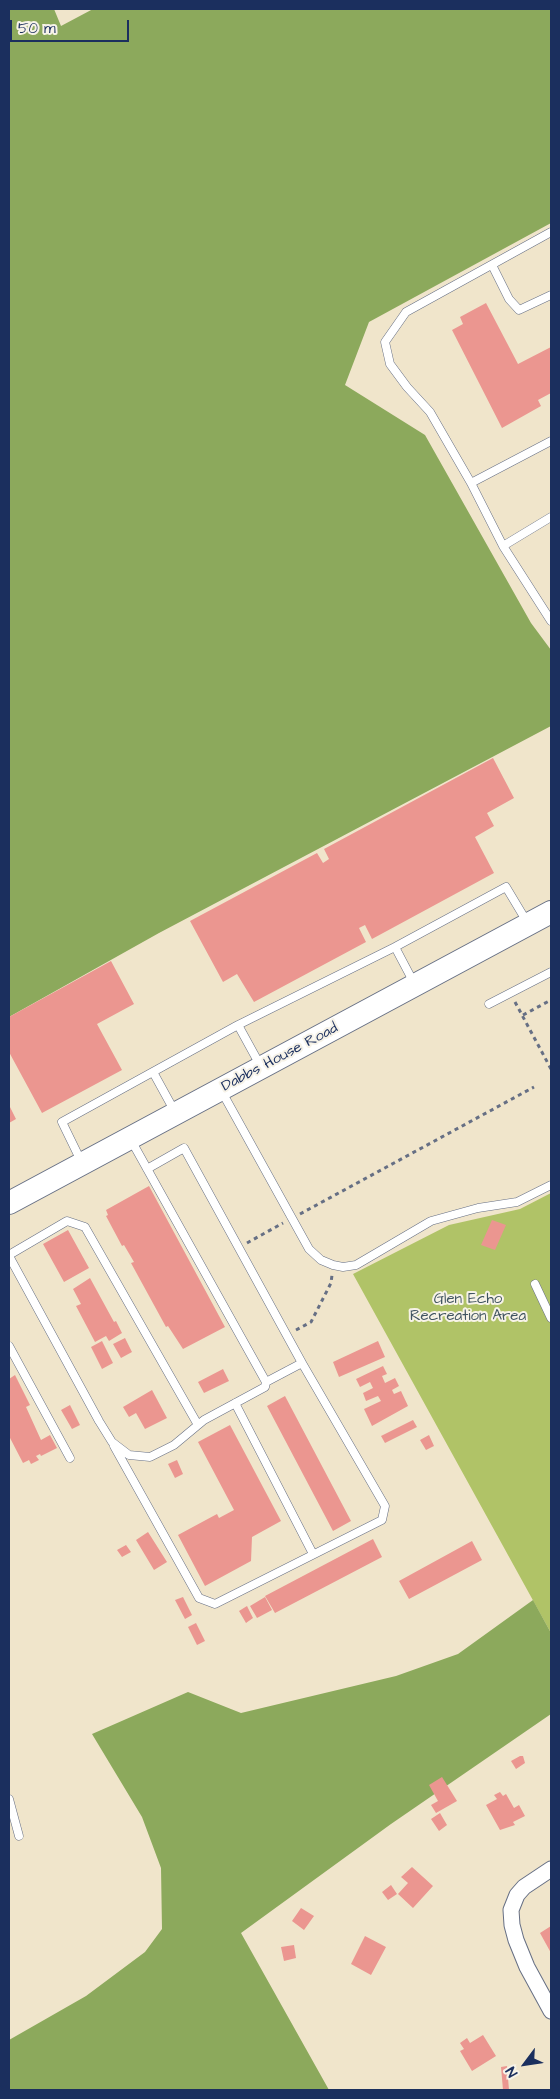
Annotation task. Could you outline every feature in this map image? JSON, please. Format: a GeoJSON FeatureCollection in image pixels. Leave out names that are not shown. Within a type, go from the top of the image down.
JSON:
{"type":"FeatureCollection","features":[{"type":"Feature","properties":{"kind":"street","name":"Dabbs House Road"},"geometry":{"type":"LineString","coordinates":[[9,1203],[551,912]]}},
{"type":"Feature","properties":{"kind":"street"},"geometry":{"type":"LineString","coordinates":[[551,1869],[524,1887],[517,1896],[511,1910],[516,1940],[527,1967],[551,2011]]}},
{"type":"Feature","properties":{"kind":"lane"},"geometry":{"type":"LineString","coordinates":[[551,232],[406,312],[386,342],[390,364],[407,387],[430,412],[471,482],[503,546],[551,621]]}},
{"type":"Feature","properties":{"kind":"lane"},"geometry":{"type":"LineString","coordinates":[[492,265],[509,299],[519,310],[551,295]]}},
{"type":"Feature","properties":{"kind":"lane"},"geometry":{"type":"LineString","coordinates":[[471,482],[551,441]]}},
{"type":"Feature","properties":{"kind":"lane"},"geometry":{"type":"LineString","coordinates":[[503,546],[551,518]]}},
{"type":"Feature","properties":{"kind":"lane"},"geometry":{"type":"LineString","coordinates":[[82,1164],[62,1122],[238,1025],[395,947],[506,887],[528,924]]}},
{"type":"Feature","properties":{"kind":"lane"},"geometry":{"type":"LineString","coordinates":[[395,947],[415,985]]}},
{"type":"Feature","properties":{"kind":"lane"},"geometry":{"type":"LineString","coordinates":[[489,1004],[551,972]]}},
{"type":"Feature","properties":{"kind":"lane"},"geometry":{"type":"LineString","coordinates":[[238,1025],[261,1068]]}},
{"type":"Feature","properties":{"kind":"lane"},"geometry":{"type":"LineString","coordinates":[[153,1072],[176,1114]]}},
{"type":"Feature","properties":{"kind":"lane"},"geometry":{"type":"LineString","coordinates":[[221,1090],[309,1249],[321,1260],[333,1265],[343,1267],[356,1264],[431,1221],[478,1208],[517,1202],[551,1185]]}},
{"type":"Feature","properties":{"kind":"lane"},"geometry":{"type":"LineString","coordinates":[[130,1139],[266,1382]]}},
{"type":"Feature","properties":{"kind":"lane"},"geometry":{"type":"LineString","coordinates":[[147,1169],[184,1148],[286,1335],[385,1506],[382,1520],[215,1604],[199,1598],[9,1256],[67,1221],[86,1227],[198,1425]]}},
{"type":"Feature","properties":{"kind":"lane"},"geometry":{"type":"LineString","coordinates":[[535,1284],[551,1318]]}},
{"type":"Feature","properties":{"kind":"lane"},"geometry":{"type":"LineString","coordinates":[[9,1347],[70,1458]]}},
{"type":"Feature","properties":{"kind":"lane"},"geometry":{"type":"LineString","coordinates":[[112,1442],[129,1455],[150,1457],[174,1445],[198,1425],[264,1387],[266,1382],[302,1363]]}},
{"type":"Feature","properties":{"kind":"lane"},"geometry":{"type":"LineString","coordinates":[[235,1404],[313,1554]]}},
{"type":"Feature","properties":{"kind":"lane"},"geometry":{"type":"LineString","coordinates":[[9,1799],[18,1836]]}},
{"type":"Feature","properties":{"kind":"path"},"geometry":{"type":"LineString","coordinates":[[523,1016],[551,1000]]}},
{"type":"Feature","properties":{"kind":"path"},"geometry":{"type":"LineString","coordinates":[[515,1002],[551,1069]]}},
{"type":"Feature","properties":{"kind":"path"},"geometry":{"type":"LineString","coordinates":[[239,1248],[534,1087]]}},
{"type":"Feature","properties":{"kind":"path"},"geometry":{"type":"LineString","coordinates":[[286,1335],[311,1322],[331,1283],[333,1265]]}},
{"type":"Feature","properties":{"kind":"green space"},"geometry":{"type":"Polygon","coordinates":[[[9,9],[54,9],[61,26],[93,9],[551,9],[551,223],[369,322],[345,385],[425,435],[531,623],[551,650],[551,726],[159,933],[9,1017],[9,9]]]}},
{"type":"Feature","properties":{"kind":"green space","name":"Glen Echo Recreation Area"},"geometry":{"type":"Polygon","coordinates":[[[551,1193],[551,1633],[353,1274],[449,1225],[520,1209],[551,1193]]]}},
{"type":"Feature","properties":{"kind":"green space"},"geometry":{"type":"Polygon","coordinates":[[[533,1600],[551,1633],[551,1714],[391,1824],[241,1933],[329,2090],[9,2090],[9,2040],[86,1996],[145,1952],[162,1929],[161,1868],[142,1817],[92,1734],[188,1692],[241,1713],[396,1676],[458,1654],[533,1600]]]}},
{"type":"Feature","properties":{"kind":"building"},"geometry":{"type":"Polygon","coordinates":[[[486,303],[518,364],[551,347],[551,393],[538,400],[541,406],[502,428],[452,330],[463,324],[460,317],[486,303]]]}},
{"type":"Feature","properties":{"kind":"building"},"geometry":{"type":"Polygon","coordinates":[[[493,758],[514,798],[487,813],[494,826],[475,837],[494,873],[372,939],[365,925],[359,928],[366,942],[254,1002],[237,974],[223,982],[190,921],[317,853],[323,863],[329,859],[324,849],[493,758]]]}},
{"type":"Feature","properties":{"kind":"building"},"geometry":{"type":"Polygon","coordinates":[[[111,961],[134,1004],[97,1024],[122,1070],[42,1113],[9,1052],[9,1017],[111,961]]]}},
{"type":"Feature","properties":{"kind":"building"},"geometry":{"type":"Polygon","coordinates":[[[9,1105],[16,1119],[9,1123],[9,1105]]]}},
{"type":"Feature","properties":{"kind":"building"},"geometry":{"type":"Polygon","coordinates":[[[149,1186],[225,1327],[183,1349],[168,1326],[166,1327],[131,1263],[134,1262],[124,1245],[122,1246],[106,1216],[108,1215],[106,1210],[149,1186]]]}},
{"type":"Feature","properties":{"kind":"building"},"geometry":{"type":"Polygon","coordinates":[[[492,1220],[506,1225],[495,1250],[481,1245],[492,1220]]]}},
{"type":"Feature","properties":{"kind":"building"},"geometry":{"type":"Polygon","coordinates":[[[68,1230],[89,1268],[64,1282],[43,1244],[68,1230]]]}},
{"type":"Feature","properties":{"kind":"building"},"geometry":{"type":"Polygon","coordinates":[[[90,1278],[122,1333],[109,1341],[106,1336],[95,1342],[76,1306],[81,1304],[73,1289],[90,1278]]]}},
{"type":"Feature","properties":{"kind":"building"},"geometry":{"type":"Polygon","coordinates":[[[125,1338],[132,1352],[121,1358],[113,1344],[125,1338]]]}},
{"type":"Feature","properties":{"kind":"building"},"geometry":{"type":"Polygon","coordinates":[[[102,1341],[113,1363],[102,1369],[91,1347],[102,1341]]]}},
{"type":"Feature","properties":{"kind":"building"},"geometry":{"type":"Polygon","coordinates":[[[378,1341],[385,1357],[339,1377],[333,1362],[378,1341]]]}},
{"type":"Feature","properties":{"kind":"building"},"geometry":{"type":"Polygon","coordinates":[[[383,1366],[387,1374],[382,1376],[385,1383],[395,1378],[399,1386],[392,1390],[394,1394],[401,1391],[408,1406],[372,1426],[364,1409],[381,1401],[378,1396],[366,1401],[363,1393],[373,1388],[370,1382],[360,1387],[356,1379],[383,1366]]]}},
{"type":"Feature","properties":{"kind":"building"},"geometry":{"type":"Polygon","coordinates":[[[223,1369],[229,1381],[204,1393],[198,1382],[223,1369]]]}},
{"type":"Feature","properties":{"kind":"building"},"geometry":{"type":"Polygon","coordinates":[[[15,1375],[30,1405],[26,1407],[41,1440],[50,1435],[57,1448],[41,1456],[40,1454],[36,1456],[39,1460],[31,1464],[29,1460],[23,1463],[9,1436],[9,1379],[15,1375]]]}},
{"type":"Feature","properties":{"kind":"building"},"geometry":{"type":"Polygon","coordinates":[[[152,1390],[167,1418],[145,1429],[136,1413],[129,1417],[123,1407],[152,1390]]]}},
{"type":"Feature","properties":{"kind":"building"},"geometry":{"type":"Polygon","coordinates":[[[285,1396],[351,1521],[333,1531],[267,1406],[285,1396]]]}},
{"type":"Feature","properties":{"kind":"building"},"geometry":{"type":"Polygon","coordinates":[[[70,1405],[80,1425],[72,1429],[61,1410],[70,1405]]]}},
{"type":"Feature","properties":{"kind":"building"},"geometry":{"type":"Polygon","coordinates":[[[413,1420],[417,1427],[385,1443],[381,1436],[413,1420]]]}},
{"type":"Feature","properties":{"kind":"building"},"geometry":{"type":"Polygon","coordinates":[[[230,1425],[281,1521],[252,1537],[251,1561],[205,1586],[178,1535],[217,1514],[219,1518],[234,1510],[198,1442],[230,1425]]]}},
{"type":"Feature","properties":{"kind":"building"},"geometry":{"type":"Polygon","coordinates":[[[429,1435],[434,1446],[426,1450],[420,1440],[429,1435]]]}},
{"type":"Feature","properties":{"kind":"building"},"geometry":{"type":"Polygon","coordinates":[[[177,1460],[183,1474],[175,1478],[168,1464],[177,1460]]]}},
{"type":"Feature","properties":{"kind":"building"},"geometry":{"type":"Polygon","coordinates":[[[148,1532],[167,1562],[154,1570],[136,1540],[148,1532]]]}},
{"type":"Feature","properties":{"kind":"building"},"geometry":{"type":"Polygon","coordinates":[[[373,1539],[382,1557],[275,1613],[265,1596],[373,1539]]]}},
{"type":"Feature","properties":{"kind":"building"},"geometry":{"type":"Polygon","coordinates":[[[472,1541],[482,1560],[409,1599],[399,1581],[472,1541]]]}},
{"type":"Feature","properties":{"kind":"building"},"geometry":{"type":"Polygon","coordinates":[[[126,1545],[131,1552],[122,1557],[117,1550],[126,1545]]]}},
{"type":"Feature","properties":{"kind":"building"},"geometry":{"type":"Polygon","coordinates":[[[183,1597],[192,1615],[185,1619],[175,1600],[183,1597]]]}},
{"type":"Feature","properties":{"kind":"building"},"geometry":{"type":"Polygon","coordinates":[[[265,1597],[272,1610],[257,1618],[250,1606],[265,1597]]]}},
{"type":"Feature","properties":{"kind":"building"},"geometry":{"type":"Polygon","coordinates":[[[247,1606],[253,1618],[246,1623],[239,1611],[247,1606]]]}},
{"type":"Feature","properties":{"kind":"building"},"geometry":{"type":"Polygon","coordinates":[[[196,1623],[205,1641],[197,1645],[188,1627],[196,1623]]]}},
{"type":"Feature","properties":{"kind":"building"},"geometry":{"type":"Polygon","coordinates":[[[523,1756],[525,1763],[516,1769],[511,1761],[523,1756]]]}},
{"type":"Feature","properties":{"kind":"building"},"geometry":{"type":"Polygon","coordinates":[[[442,1777],[457,1801],[436,1813],[431,1805],[438,1801],[429,1785],[442,1777]]]}},
{"type":"Feature","properties":{"kind":"building"},"geometry":{"type":"Polygon","coordinates":[[[500,1792],[503,1796],[506,1794],[514,1808],[519,1805],[525,1816],[513,1822],[515,1825],[500,1830],[486,1805],[497,1799],[494,1795],[500,1792]]]}},
{"type":"Feature","properties":{"kind":"building"},"geometry":{"type":"Polygon","coordinates":[[[440,1813],[447,1825],[439,1831],[431,1819],[440,1813]]]}},
{"type":"Feature","properties":{"kind":"building"},"geometry":{"type":"Polygon","coordinates":[[[412,1867],[433,1886],[413,1908],[398,1894],[408,1883],[401,1877],[412,1867]]]}},
{"type":"Feature","properties":{"kind":"building"},"geometry":{"type":"Polygon","coordinates":[[[391,1885],[397,1894],[388,1900],[382,1892],[391,1885]]]}},
{"type":"Feature","properties":{"kind":"building"},"geometry":{"type":"Polygon","coordinates":[[[301,1908],[314,1916],[304,1930],[292,1921],[301,1908]]]}},
{"type":"Feature","properties":{"kind":"building"},"geometry":{"type":"Polygon","coordinates":[[[551,1926],[551,1953],[540,1933],[551,1926]]]}},
{"type":"Feature","properties":{"kind":"building"},"geometry":{"type":"Polygon","coordinates":[[[365,1936],[386,1947],[371,1975],[351,1964],[365,1936]]]}},
{"type":"Feature","properties":{"kind":"building"},"geometry":{"type":"Polygon","coordinates":[[[294,1945],[296,1958],[284,1961],[281,1947],[294,1945]]]}},
{"type":"Feature","properties":{"kind":"building"},"geometry":{"type":"Polygon","coordinates":[[[483,2035],[496,2056],[472,2071],[460,2051],[464,2049],[460,2043],[467,2038],[470,2043],[483,2035]]]}},
{"type":"Feature","properties":{"kind":"building"},"geometry":{"type":"Polygon","coordinates":[[[507,2066],[509,2090],[503,2090],[501,2067],[507,2066]]]}}]}
